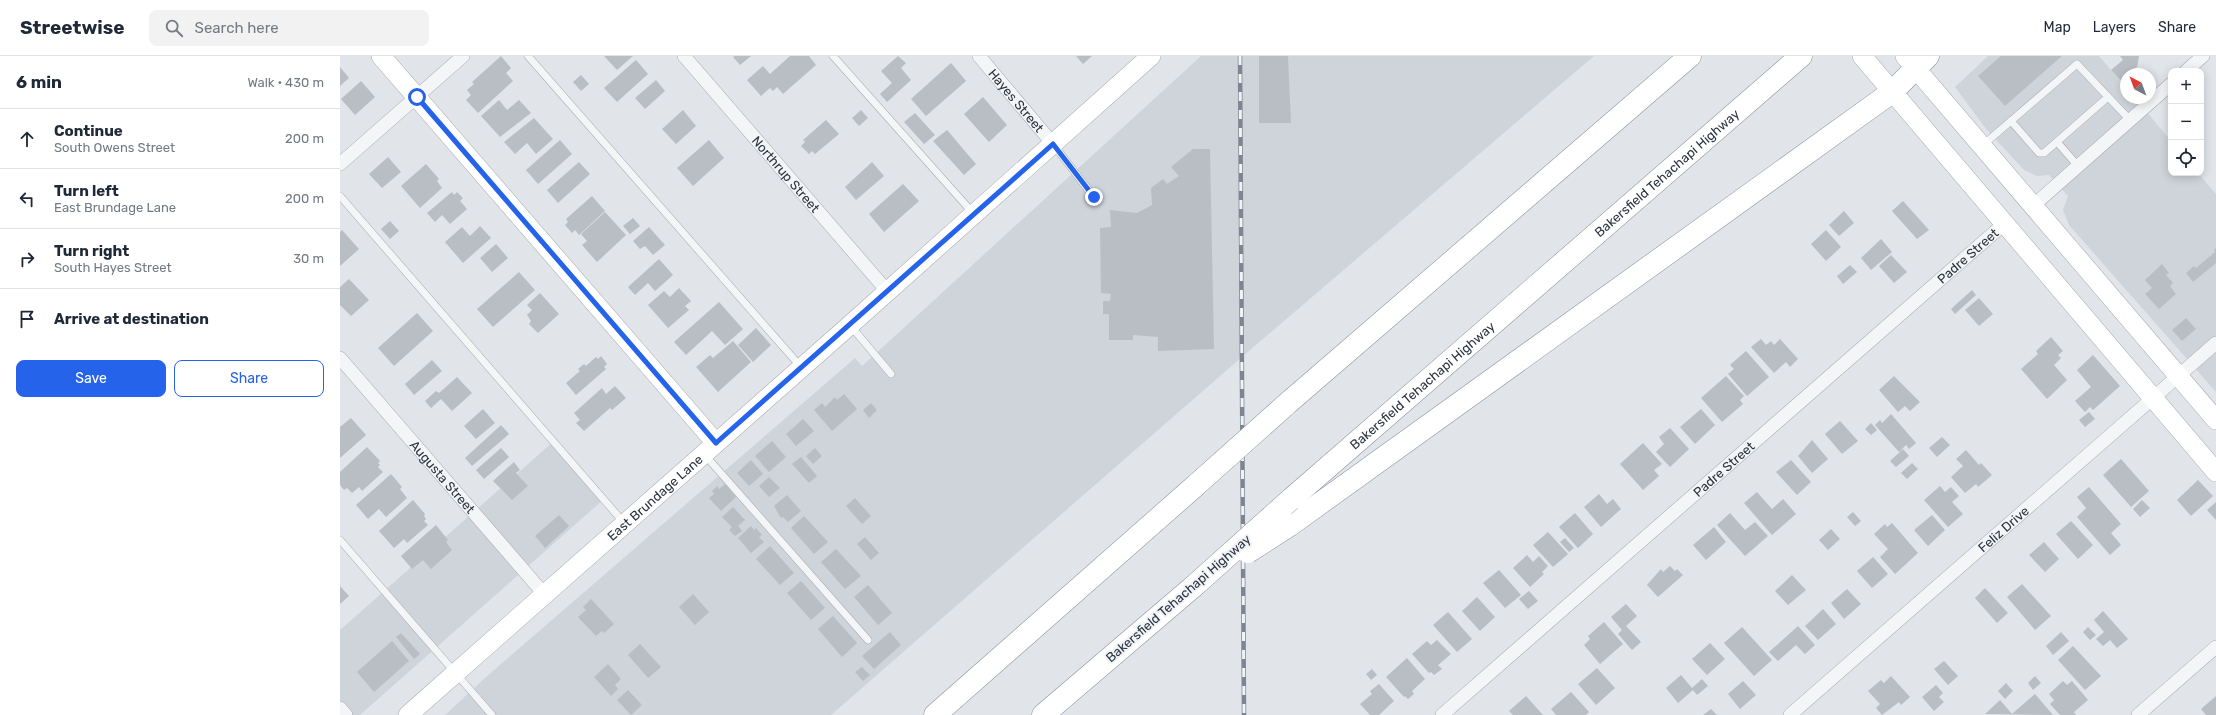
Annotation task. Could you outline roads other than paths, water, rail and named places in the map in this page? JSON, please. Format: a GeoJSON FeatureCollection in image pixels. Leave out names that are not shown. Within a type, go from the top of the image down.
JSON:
{"type":"FeatureCollection","features":[{"type":"Feature","properties":{"kind":"highway"},"geometry":{"type":"LineString","coordinates":[[935,715],[1289,402],[1690,56]]}},
{"type":"Feature","properties":{"kind":"highway","name":"Bakersfield Tehachapi Highway"},"geometry":{"type":"LineString","coordinates":[[1043,715],[1194,586],[1290,500],[1801,56]]}},
{"type":"Feature","properties":{"kind":"highway"},"geometry":{"type":"LineString","coordinates":[[1194,586],[1290,525],[1892,92],[1916,60]]}},
{"type":"Feature","properties":{"kind":"street"},"geometry":{"type":"LineString","coordinates":[[381,56],[417,97],[710,449]]}},
{"type":"Feature","properties":{"kind":"street"},"geometry":{"type":"LineString","coordinates":[[340,164],[463,56]]}},
{"type":"Feature","properties":{"kind":"street","name":"Northrup Street"},"geometry":{"type":"LineString","coordinates":[[684,56],[888,292]]}},
{"type":"Feature","properties":{"kind":"street","name":"Hayes Street"},"geometry":{"type":"LineString","coordinates":[[979,56],[1053,144]]}},
{"type":"Feature","properties":{"kind":"street","name":"East Brundage Lane"},"geometry":{"type":"LineString","coordinates":[[408,715],[888,292],[1151,56]]}},
{"type":"Feature","properties":{"kind":"street"},"geometry":{"type":"LineString","coordinates":[[1862,56],[2216,472]]}},
{"type":"Feature","properties":{"kind":"street"},"geometry":{"type":"LineString","coordinates":[[2189,68],[2203,56]]}},
{"type":"Feature","properties":{"kind":"street"},"geometry":{"type":"LineString","coordinates":[[1916,60],[1982,146],[2034,205],[2216,420]]}},
{"type":"Feature","properties":{"kind":"street"},"geometry":{"type":"LineString","coordinates":[[2034,205],[2168,87]]}},
{"type":"Feature","properties":{"kind":"street","name":"Padre Street"},"geometry":{"type":"LineString","coordinates":[[1442,715],[2005,223]]}},
{"type":"Feature","properties":{"kind":"street","name":"Feliz Drive"},"geometry":{"type":"LineString","coordinates":[[1790,715],[2216,343]]}},
{"type":"Feature","properties":{"kind":"street","name":"Augusta Street"},"geometry":{"type":"LineString","coordinates":[[340,358],[545,595]]}},
{"type":"Feature","properties":{"kind":"street"},"geometry":{"type":"LineString","coordinates":[[2138,715],[2216,647]]}},
{"type":"Feature","properties":{"kind":"street"},"geometry":{"type":"LineString","coordinates":[[340,708],[346,715]]}},
{"type":"Feature","properties":{"kind":"lane"},"geometry":{"type":"LineString","coordinates":[[528,56],[802,368]]}},
{"type":"Feature","properties":{"kind":"lane"},"geometry":{"type":"LineString","coordinates":[[833,56],[974,214]]}},
{"type":"Feature","properties":{"kind":"lane"},"geometry":{"type":"LineString","coordinates":[[1982,146],[2077,64],[2130,120]]}},
{"type":"Feature","properties":{"kind":"lane"},"geometry":{"type":"LineString","coordinates":[[2011,121],[2039,153],[2044,153],[2108,96]]}},
{"type":"Feature","properties":{"kind":"lane"},"geometry":{"type":"LineString","coordinates":[[2057,142],[2078,166]]}},
{"type":"Feature","properties":{"kind":"lane"},"geometry":{"type":"LineString","coordinates":[[1053,144],[1094,197]]}},
{"type":"Feature","properties":{"kind":"lane"},"geometry":{"type":"LineString","coordinates":[[340,196],[625,524]]}},
{"type":"Feature","properties":{"kind":"lane"},"geometry":{"type":"LineString","coordinates":[[850,325],[891,374]]}},
{"type":"Feature","properties":{"kind":"lane"},"geometry":{"type":"LineString","coordinates":[[710,449],[868,640]]}},
{"type":"Feature","properties":{"kind":"lane"},"geometry":{"type":"LineString","coordinates":[[340,540],[492,715]]}},
{"type":"Feature","properties":{"kind":"railway"},"geometry":{"type":"LineString","coordinates":[[1240,56],[1244,715]]}}]}
